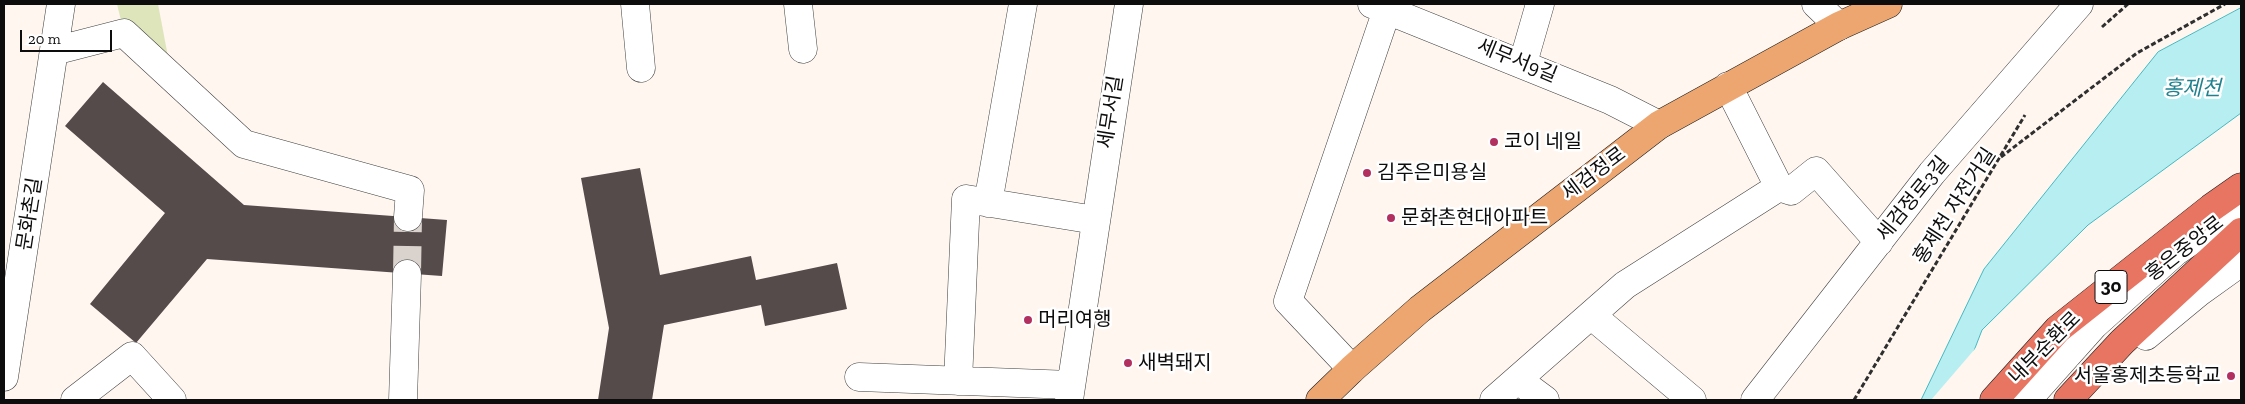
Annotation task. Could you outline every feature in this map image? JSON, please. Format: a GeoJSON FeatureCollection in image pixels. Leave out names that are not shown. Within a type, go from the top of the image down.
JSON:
{"type":"FeatureCollection","features":[{"type":"Feature","properties":{"kind":"highway","name":"내부순환로"},"geometry":{"type":"LineString","coordinates":[[1994,400],[2058,329],[2211,208],[2241,187]]}},
{"type":"Feature","properties":{"kind":"highway","name":"30"},"geometry":{"type":"LineString","coordinates":[[2068,400],[2122,342],[2241,232]]}},
{"type":"Feature","properties":{"kind":"main road","name":"세검정로"},"geometry":{"type":"LineString","coordinates":[[1320,400],[1420,309],[1659,125],[1839,26],[1888,4]]}},
{"type":"Feature","properties":{"kind":"street","name":"문화촌길"},"geometry":{"type":"LineString","coordinates":[[4,377],[61,4]]}},
{"type":"Feature","properties":{"kind":"street"},"geometry":{"type":"LineString","coordinates":[[635,4],[641,68]]}},
{"type":"Feature","properties":{"kind":"street"},"geometry":{"type":"LineString","coordinates":[[798,4],[803,49]]}},
{"type":"Feature","properties":{"kind":"street"},"geometry":{"type":"LineString","coordinates":[[988,203],[1023,4]]}},
{"type":"Feature","properties":{"kind":"street","name":"세무서길"},"geometry":{"type":"LineString","coordinates":[[859,377],[958,381],[1070,393],[1129,4]]}},
{"type":"Feature","properties":{"kind":"street"},"geometry":{"type":"LineString","coordinates":[[1523,63],[1540,4]]}},
{"type":"Feature","properties":{"kind":"street"},"geometry":{"type":"LineString","coordinates":[[1816,4],[1839,26]]}},
{"type":"Feature","properties":{"kind":"street","name":"세검정로3길"},"geometry":{"type":"LineString","coordinates":[[1755,400],[1932,173],[2079,4]]}},
{"type":"Feature","properties":{"kind":"street"},"geometry":{"type":"LineString","coordinates":[[1352,369],[1288,301],[1383,6]]}},
{"type":"Feature","properties":{"kind":"street","name":"세무서9길"},"geometry":{"type":"LineString","coordinates":[[1383,6],[1610,100],[1659,125]]}},
{"type":"Feature","properties":{"kind":"street"},"geometry":{"type":"LineString","coordinates":[[54,50],[124,33],[244,144],[410,190],[408,217]]}},
{"type":"Feature","properties":{"kind":"street"},"geometry":{"type":"LineString","coordinates":[[1728,86],[1779,187],[1791,191],[1816,171],[1879,242]]}},
{"type":"Feature","properties":{"kind":"street"},"geometry":{"type":"LineString","coordinates":[[1494,400],[1626,284],[1779,187]]}},
{"type":"Feature","properties":{"kind":"street"},"geometry":{"type":"LineString","coordinates":[[958,381],[966,199],[1095,220]]}},
{"type":"Feature","properties":{"kind":"street","name":"홍은중앙로"},"geometry":{"type":"LineString","coordinates":[[2027,400],[2094,325],[2168,259],[2241,207]]}},
{"type":"Feature","properties":{"kind":"street"},"geometry":{"type":"LineString","coordinates":[[2084,400],[2153,329],[2241,262]]}},
{"type":"Feature","properties":{"kind":"street"},"geometry":{"type":"LineString","coordinates":[[403,400],[407,274]]}},
{"type":"Feature","properties":{"kind":"street"},"geometry":{"type":"LineString","coordinates":[[1591,315],[1692,400]]}},
{"type":"Feature","properties":{"kind":"street"},"geometry":{"type":"LineString","coordinates":[[75,400],[132,356],[172,400]]}},
{"type":"Feature","properties":{"kind":"street"},"geometry":{"type":"LineString","coordinates":[[1518,380],[1545,400]]}},
{"type":"Feature","properties":{"kind":"path","name":"홍제천 자전거길"},"geometry":{"type":"LineString","coordinates":[[1854,400],[1999,158],[2137,53],[2225,4]]}},
{"type":"Feature","properties":{"kind":"green space"},"geometry":{"type":"Polygon","coordinates":[[[117,4],[158,4],[169,62],[124,33],[117,4]]]}},
{"type":"Feature","properties":{"kind":"water","name":"홍제천"},"geometry":{"type":"Polygon","coordinates":[[[2241,8],[2241,113],[2088,225],[1982,330],[1955,400],[1921,400],[1984,269],[2158,52],[2241,8]]]}},
{"type":"Feature","properties":{"kind":"pier"},"geometry":{"type":"Polygon","coordinates":[[[1980,343],[1957,400],[1931,400],[1980,343]]]}},
{"type":"Feature","properties":{"kind":"building"},"geometry":{"type":"Polygon","coordinates":[[[103,82],[244,205],[447,220],[442,276],[207,259],[136,343],[90,304],[165,213],[65,126],[103,82]]]}},
{"type":"Feature","properties":{"kind":"building"},"geometry":{"type":"Polygon","coordinates":[[[640,168],[660,275],[751,256],[756,280],[837,263],[847,309],[765,326],[761,305],[664,325],[652,400],[598,400],[609,328],[581,178],[640,168]]]}},
{"type":"Feature","properties":{"kind":"tunnel"},"geometry":{"type":"LineString","coordinates":[[407,274],[408,217]]}},
{"type":"Feature","properties":{"kind":"place","name":"코이 네일"},"geometry":{"type":"Point","coordinates":[1494,142]}},
{"type":"Feature","properties":{"kind":"place","name":"김주은미용실"},"geometry":{"type":"Point","coordinates":[1367,173]}},
{"type":"Feature","properties":{"kind":"place","name":"문화촌현대아파트"},"geometry":{"type":"Point","coordinates":[1391,218]}},
{"type":"Feature","properties":{"kind":"place","name":"머리여행"},"geometry":{"type":"Point","coordinates":[1028,320]}},
{"type":"Feature","properties":{"kind":"place","name":"새벽돼지"},"geometry":{"type":"Point","coordinates":[1128,363]}},
{"type":"Feature","properties":{"kind":"place","name":"서울홍제초등학교"},"geometry":{"type":"Point","coordinates":[2231,376]}}]}
